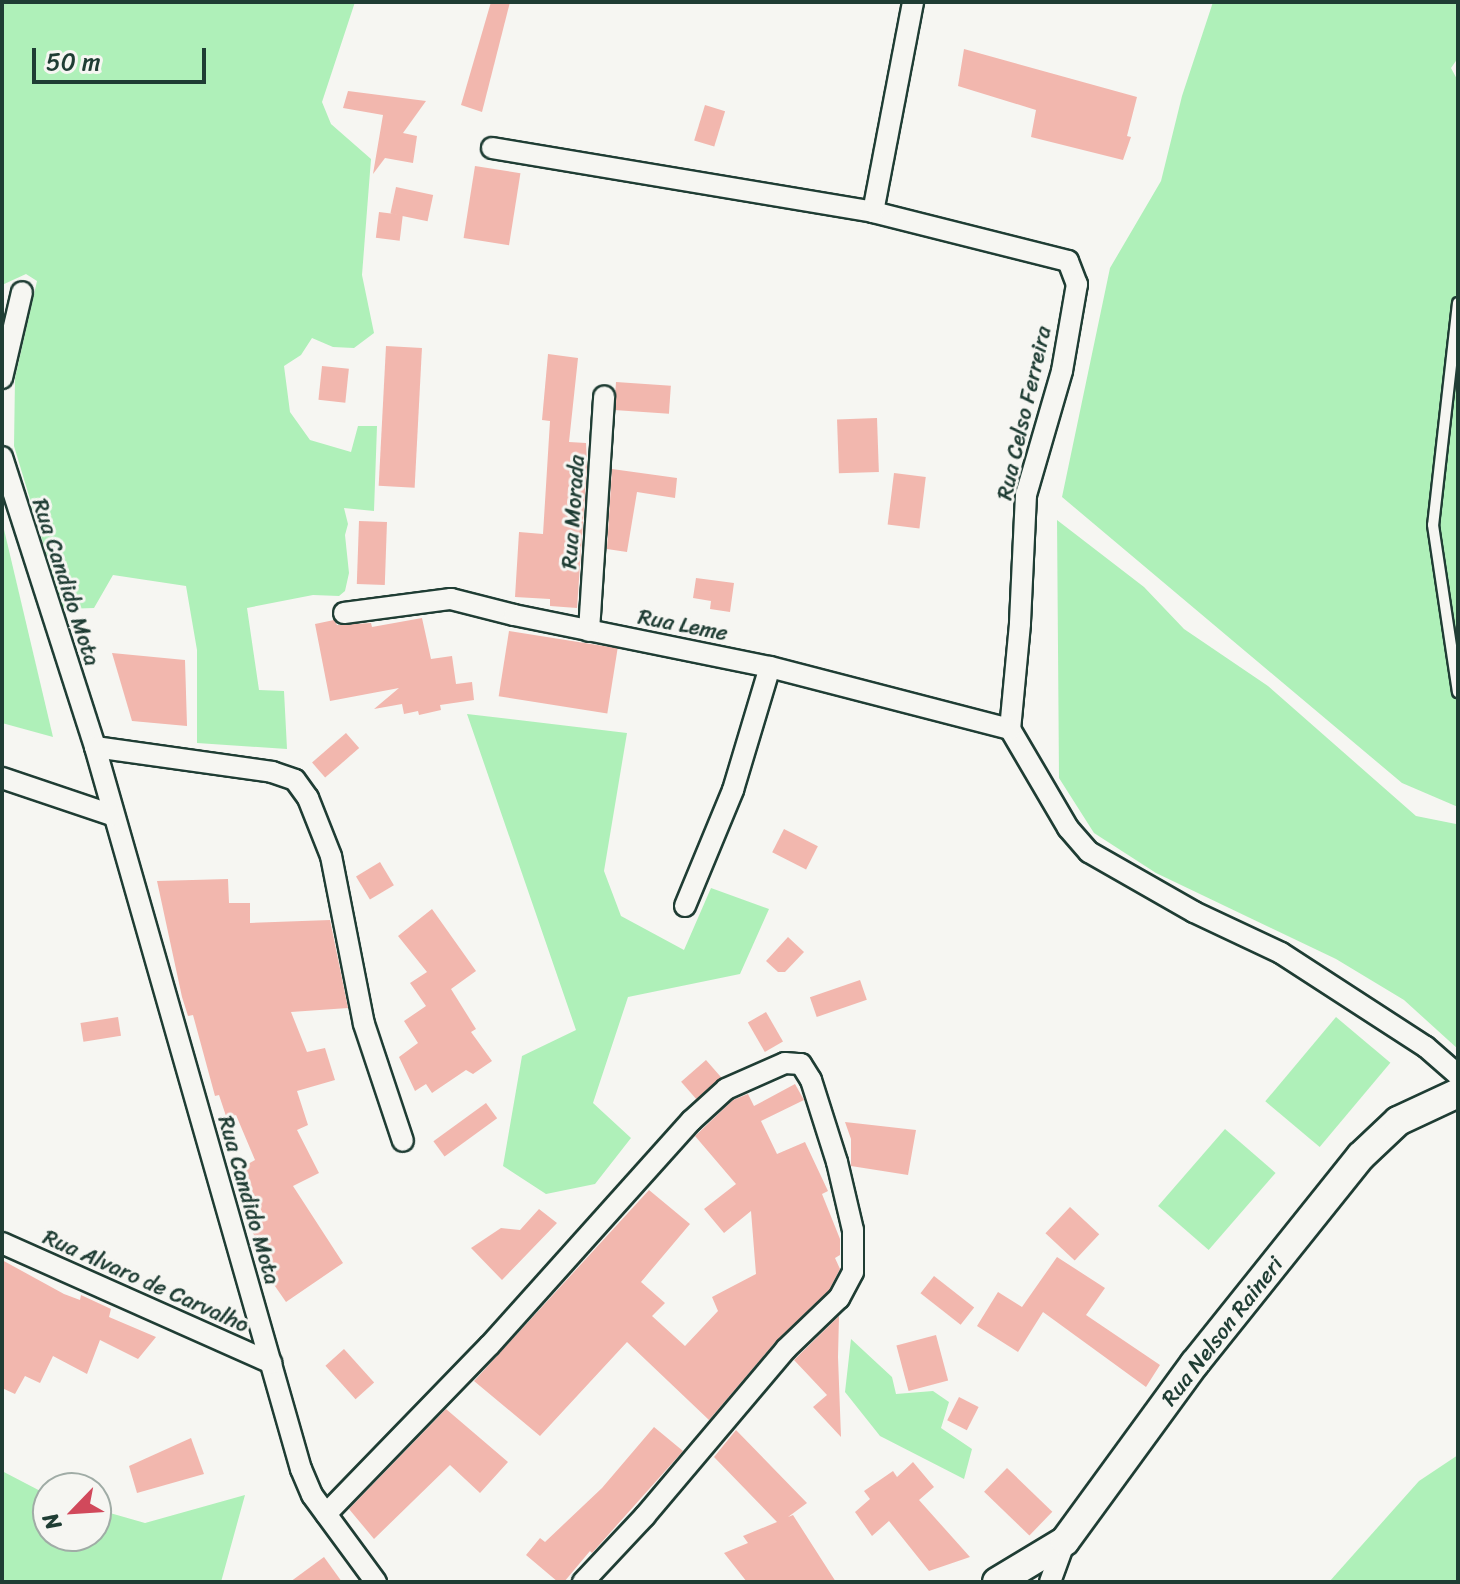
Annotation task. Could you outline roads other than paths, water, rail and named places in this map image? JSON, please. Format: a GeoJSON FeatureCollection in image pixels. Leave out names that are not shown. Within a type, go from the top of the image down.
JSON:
{"type":"FeatureCollection","features":[{"type":"Feature","properties":{"kind":"main road","name":"Rua Nelson Raineri"},"geometry":{"type":"LineString","coordinates":[[997,1582],[1065,1541],[1195,1363],[1361,1156],[1398,1121],[1458,1093]]}},
{"type":"Feature","properties":{"kind":"street"},"geometry":{"type":"LineString","coordinates":[[873,212],[913,2]]}},
{"type":"Feature","properties":{"kind":"street","name":"Rua Celso Ferreira"},"geometry":{"type":"LineString","coordinates":[[492,148],[873,212],[1068,261],[1077,284],[1062,371],[1026,495],[1020,624],[1010,729]]}},
{"type":"Feature","properties":{"kind":"street"},"geometry":{"type":"LineString","coordinates":[[2,378],[22,292]]}},
{"type":"Feature","properties":{"kind":"street","name":"Rua Morada"},"geometry":{"type":"LineString","coordinates":[[589,631],[604,396]]}},
{"type":"Feature","properties":{"kind":"street","name":"Rua Candido Mota"},"geometry":{"type":"LineString","coordinates":[[2,457],[95,747],[301,1469],[312,1495],[376,1582]]}},
{"type":"Feature","properties":{"kind":"street","name":"Rua Leme"},"geometry":{"type":"LineString","coordinates":[[344,613],[451,599],[589,631],[770,667],[1010,729]]}},
{"type":"Feature","properties":{"kind":"street"},"geometry":{"type":"LineString","coordinates":[[685,906],[733,790],[770,667]]}},
{"type":"Feature","properties":{"kind":"street"},"geometry":{"type":"LineString","coordinates":[[1010,729],[1068,828],[1089,852],[1194,912],[1281,953],[1426,1047],[1458,1075]]}},
{"type":"Feature","properties":{"kind":"street"},"geometry":{"type":"LineString","coordinates":[[95,747],[272,772],[295,780],[308,798],[331,856],[364,1024],[403,1141]]}},
{"type":"Feature","properties":{"kind":"street"},"geometry":{"type":"LineString","coordinates":[[2,778],[112,815]]}},
{"type":"Feature","properties":{"kind":"street"},"geometry":{"type":"LineString","coordinates":[[326,1514],[490,1345],[691,1121],[726,1089],[785,1063],[801,1064],[811,1080],[837,1162],[853,1230],[853,1272],[839,1298],[786,1349],[655,1505],[583,1582]]}},
{"type":"Feature","properties":{"kind":"street","name":"Rua Alvaro de Carvalho"},"geometry":{"type":"LineString","coordinates":[[2,1243],[271,1363]]}},
{"type":"Feature","properties":{"kind":"street"},"geometry":{"type":"LineString","coordinates":[[1050,1582],[1065,1541]]}},
{"type":"Feature","properties":{"kind":"lane"},"geometry":{"type":"LineString","coordinates":[[1458,303],[1433,525],[1458,692]]}}]}
